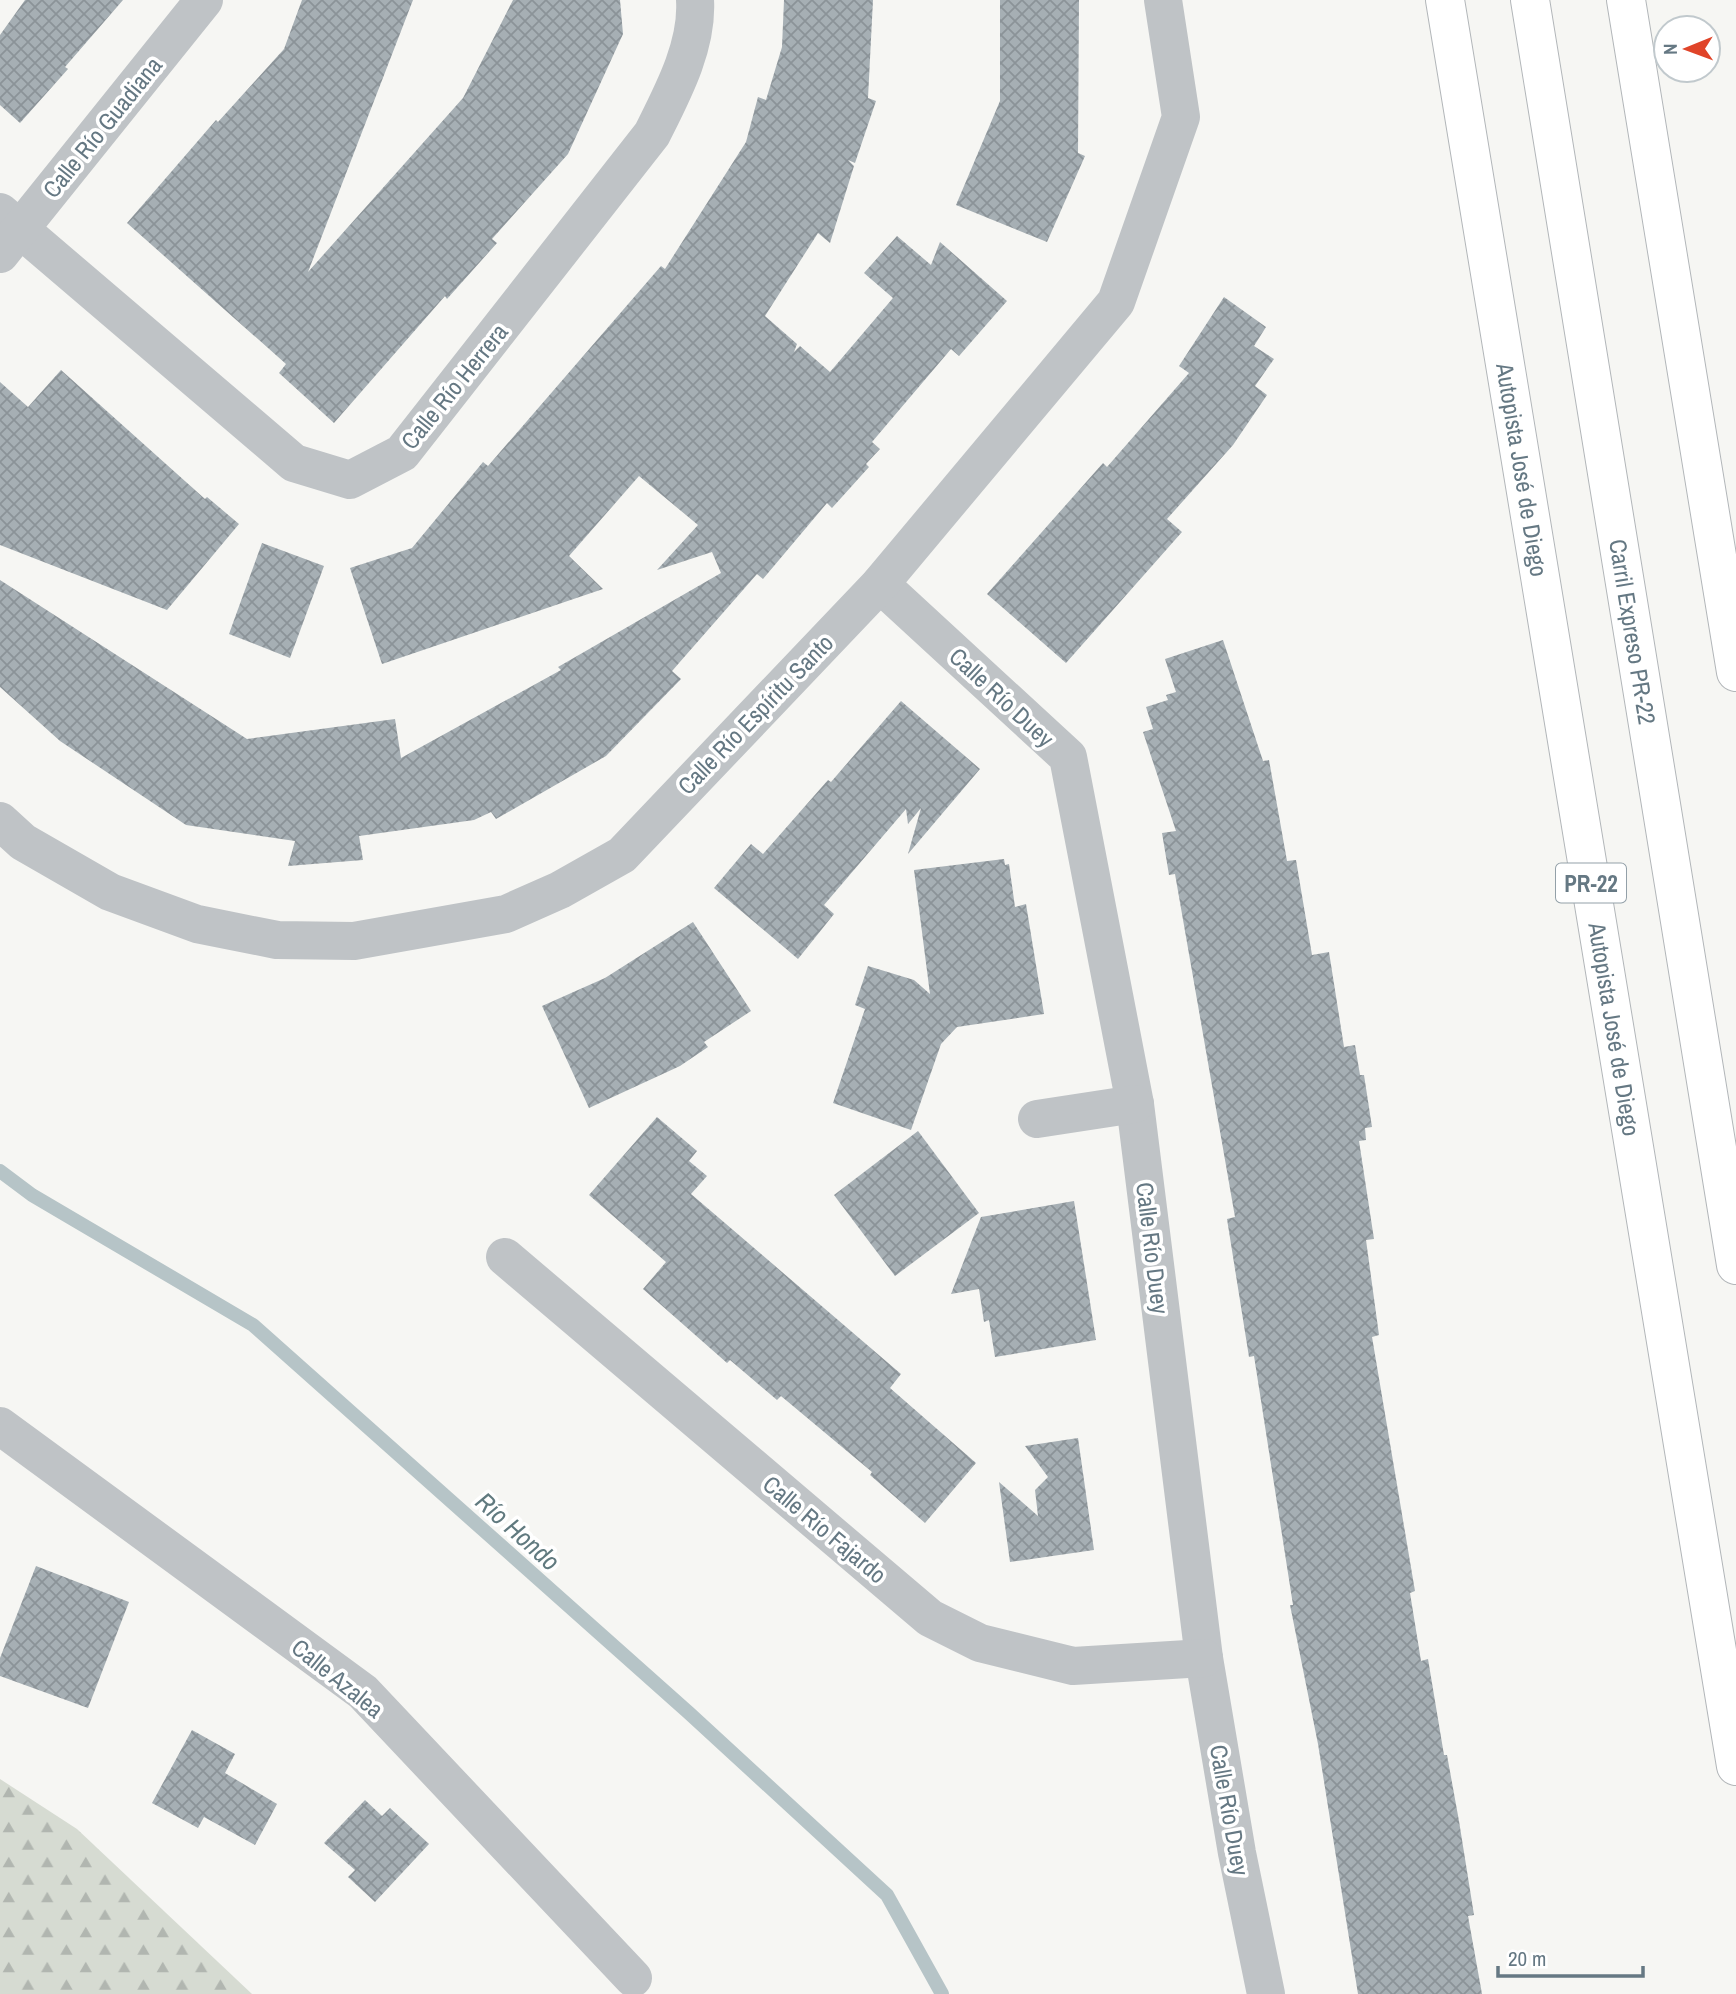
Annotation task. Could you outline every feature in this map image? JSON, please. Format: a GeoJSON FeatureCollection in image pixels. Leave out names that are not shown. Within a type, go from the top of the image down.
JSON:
{"type":"FeatureCollection","features":[{"type":"Feature","properties":{"kind":"highway","name":"Autopista José de Diego"},"geometry":{"type":"LineString","coordinates":[[1446,0],[1736,1766]]}},
{"type":"Feature","properties":{"kind":"highway","name":"Carril Expreso PR-22"},"geometry":{"type":"LineString","coordinates":[[1530,0],[1736,1265]]}},
{"type":"Feature","properties":{"kind":"highway"},"geometry":{"type":"LineString","coordinates":[[1626,0],[1736,672]]}},
{"type":"Feature","properties":{"kind":"street","name":"Calle Río Guadiana"},"geometry":{"type":"LineString","coordinates":[[6,232],[204,0]]}},
{"type":"Feature","properties":{"kind":"street","name":"Calle Río Herrera"},"geometry":{"type":"LineString","coordinates":[[6,232],[294,463],[350,480],[402,453],[652,134],[680,76],[696,13],[695,0]]}},
{"type":"Feature","properties":{"kind":"street","name":"Calle Río Espíritu Santo"},"geometry":{"type":"LineString","coordinates":[[0,821],[23,842],[110,892],[197,924],[276,940],[354,941],[506,914],[560,890],[622,855],[880,584],[1116,302],[1181,117],[1163,0]]}},
{"type":"Feature","properties":{"kind":"street","name":"Calle Río Duey"},"geometry":{"type":"LineString","coordinates":[[880,584],[1068,757],[1135,1104],[1204,1658],[1237,1853],[1266,1994]]}},
{"type":"Feature","properties":{"kind":"street"},"geometry":{"type":"LineString","coordinates":[[1037,1119],[1135,1104]]}},
{"type":"Feature","properties":{"kind":"street","name":"Calle Río Fajardo"},"geometry":{"type":"LineString","coordinates":[[505,1257],[930,1618],[980,1643],[1073,1665],[1204,1658]]}},
{"type":"Feature","properties":{"kind":"street","name":"Calle Azalea"},"geometry":{"type":"LineString","coordinates":[[0,1426],[363,1692],[633,1978]]}},
{"type":"Feature","properties":{"kind":"green space"},"geometry":{"type":"Polygon","coordinates":[[[0,1779],[77,1829],[252,1994],[0,1994],[0,1779]]]}},
{"type":"Feature","properties":{"kind":"building"},"geometry":{"type":"Polygon","coordinates":[[[25,0],[123,0],[65,67],[68,69],[20,123],[0,105],[0,35],[25,0]]]}},
{"type":"Feature","properties":{"kind":"building"},"geometry":{"type":"Polygon","coordinates":[[[302,0],[413,0],[308,272],[463,98],[513,0],[620,0],[623,34],[568,154],[492,239],[497,243],[447,299],[445,296],[334,423],[279,373],[286,364],[127,223],[216,120],[218,122],[284,49],[302,0]]]}},
{"type":"Feature","properties":{"kind":"building"},"geometry":{"type":"Polygon","coordinates":[[[784,0],[873,0],[868,98],[876,101],[855,163],[848,160],[854,166],[830,243],[818,233],[765,316],[797,344],[794,352],[800,346],[830,372],[893,298],[864,273],[897,236],[931,265],[940,242],[1007,301],[959,356],[951,349],[872,442],[880,449],[866,464],[869,467],[832,508],[827,503],[763,579],[757,574],[672,671],[681,679],[606,756],[496,819],[491,812],[474,820],[359,836],[363,860],[288,866],[295,841],[186,825],[60,741],[0,687],[0,580],[247,739],[395,719],[401,758],[561,670],[558,667],[721,573],[712,552],[657,570],[698,525],[639,476],[569,556],[603,589],[382,664],[350,568],[412,548],[483,462],[488,466],[661,266],[665,269],[746,142],[758,97],[766,100],[782,47],[784,0]]]}},
{"type":"Feature","properties":{"kind":"building"},"geometry":{"type":"Polygon","coordinates":[[[1000,0],[1079,0],[1078,153],[1085,156],[1047,242],[956,205],[1000,101],[1000,0]]]}},
{"type":"Feature","properties":{"kind":"building"},"geometry":{"type":"Polygon","coordinates":[[[1224,297],[1266,327],[1254,346],[1274,359],[1255,386],[1267,395],[1233,445],[1167,519],[1182,532],[1066,663],[987,594],[1103,463],[1107,467],[1189,373],[1179,366],[1224,297]]]}},
{"type":"Feature","properties":{"kind":"building"},"geometry":{"type":"Polygon","coordinates":[[[61,370],[205,499],[207,497],[239,524],[167,610],[0,545],[0,382],[28,407],[61,370]]]}},
{"type":"Feature","properties":{"kind":"building"},"geometry":{"type":"Polygon","coordinates":[[[262,543],[324,566],[290,658],[229,634],[262,543]]]}},
{"type":"Feature","properties":{"kind":"building"},"geometry":{"type":"Polygon","coordinates":[[[1223,640],[1263,761],[1269,760],[1287,861],[1296,860],[1312,955],[1329,952],[1344,1047],[1355,1045],[1360,1075],[1364,1075],[1372,1127],[1365,1128],[1366,1140],[1359,1141],[1374,1239],[1366,1240],[1379,1335],[1372,1337],[1415,1591],[1410,1593],[1421,1661],[1428,1659],[1444,1755],[1447,1755],[1459,1821],[1474,1915],[1468,1916],[1482,1994],[1358,1994],[1318,1744],[1290,1605],[1293,1605],[1254,1356],[1249,1357],[1227,1219],[1235,1217],[1175,874],[1169,875],[1162,833],[1176,831],[1143,732],[1153,729],[1146,707],[1168,700],[1166,695],[1176,692],[1165,659],[1223,640]]]}},
{"type":"Feature","properties":{"kind":"building"},"geometry":{"type":"Polygon","coordinates":[[[901,701],[980,769],[908,854],[921,808],[908,824],[906,809],[824,905],[834,914],[798,959],[714,888],[751,844],[763,854],[828,780],[831,782],[901,701]]]}},
{"type":"Feature","properties":{"kind":"building"},"geometry":{"type":"Polygon","coordinates":[[[1004,859],[1005,865],[1009,864],[1015,907],[1026,904],[1044,1014],[957,1027],[941,1044],[911,1130],[833,1103],[865,1009],[855,1005],[868,966],[914,980],[930,994],[914,870],[1004,859]]]}},
{"type":"Feature","properties":{"kind":"building"},"geometry":{"type":"Polygon","coordinates":[[[693,922],[751,1011],[704,1042],[708,1047],[680,1066],[589,1108],[542,1006],[605,978],[693,922]]]}},
{"type":"Feature","properties":{"kind":"building"},"geometry":{"type":"Polygon","coordinates":[[[657,1117],[697,1151],[689,1161],[707,1176],[691,1194],[901,1374],[890,1388],[976,1463],[925,1523],[870,1475],[872,1472],[781,1396],[777,1400],[730,1360],[727,1363],[643,1289],[666,1262],[589,1195],[657,1117]]]}},
{"type":"Feature","properties":{"kind":"building"},"geometry":{"type":"Polygon","coordinates":[[[918,1131],[979,1213],[895,1276],[834,1195],[918,1131]]]}},
{"type":"Feature","properties":{"kind":"building"},"geometry":{"type":"Polygon","coordinates":[[[1074,1201],[1096,1340],[995,1357],[989,1320],[984,1322],[979,1289],[951,1294],[981,1217],[1074,1201]]]}},
{"type":"Feature","properties":{"kind":"building"},"geometry":{"type":"Polygon","coordinates":[[[1078,1438],[1094,1550],[1010,1562],[999,1482],[1038,1516],[1035,1490],[1048,1477],[1025,1446],[1078,1438]]]}},
{"type":"Feature","properties":{"kind":"building"},"geometry":{"type":"Polygon","coordinates":[[[36,1566],[129,1602],[88,1708],[0,1676],[0,1658],[36,1566]]]}},
{"type":"Feature","properties":{"kind":"building"},"geometry":{"type":"Polygon","coordinates":[[[192,1730],[235,1754],[225,1773],[277,1804],[255,1845],[204,1817],[198,1828],[152,1803],[192,1730]]]}},
{"type":"Feature","properties":{"kind":"building"},"geometry":{"type":"Polygon","coordinates":[[[365,1800],[382,1816],[390,1808],[429,1844],[375,1902],[348,1877],[355,1870],[324,1843],[365,1800]]]}},
{"type":"Feature","properties":{"kind":"waterway","name":"Río Hondo"},"geometry":{"type":"LineString","coordinates":[[0,1171],[32,1195],[253,1325],[689,1713],[887,1895],[942,1994]]}}]}
